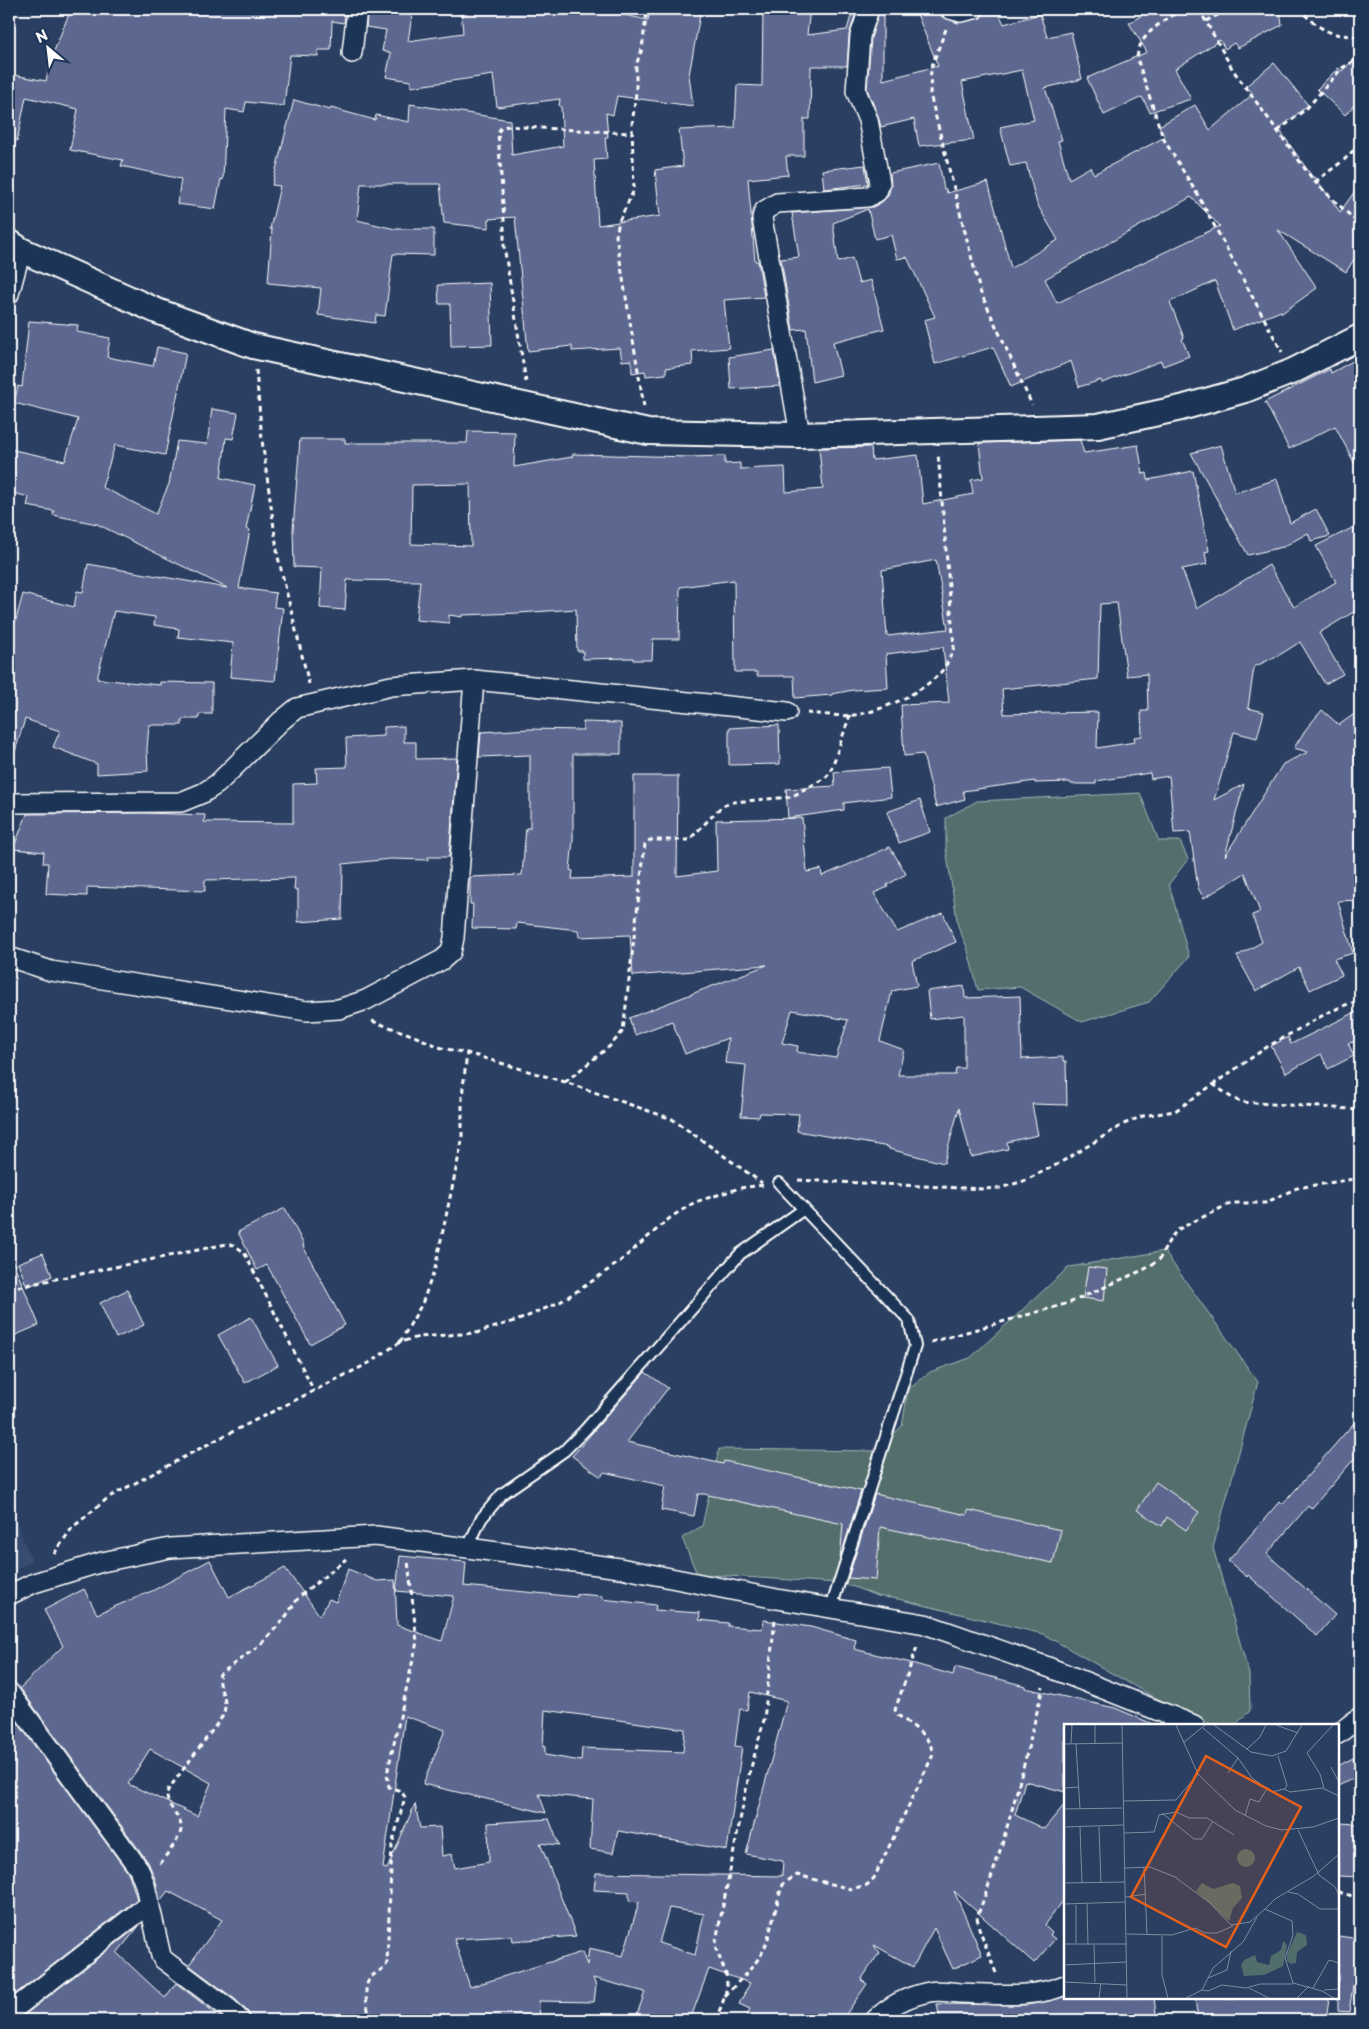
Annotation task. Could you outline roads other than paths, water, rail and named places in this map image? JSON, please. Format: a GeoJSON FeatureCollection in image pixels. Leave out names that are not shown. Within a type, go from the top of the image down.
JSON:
{"type":"FeatureCollection","features":[{"type":"Feature","properties":{"kind":"street"},"geometry":{"type":"LineString","coordinates":[[352,53],[357,9]]}},
{"type":"Feature","properties":{"kind":"street"},"geometry":{"type":"LineString","coordinates":[[800,435],[762,218],[764,211],[777,203],[868,197],[877,192],[880,183],[868,120],[856,91],[860,36],[869,9]]}},
{"type":"Feature","properties":{"kind":"street"},"geometry":{"type":"LineString","coordinates":[[951,9],[961,12],[974,9]]}},
{"type":"Feature","properties":{"kind":"street"},"geometry":{"type":"LineString","coordinates":[[9,294],[15,246],[157,311],[253,346],[530,408],[648,432],[800,435],[1098,426],[1181,408],[1245,390],[1293,370],[1360,337]]}},
{"type":"Feature","properties":{"kind":"street"},"geometry":{"type":"LineString","coordinates":[[9,957],[51,972],[307,1011],[339,1009],[366,1000],[442,960],[451,952],[455,928],[474,680]]}},
{"type":"Feature","properties":{"kind":"street"},"geometry":{"type":"LineString","coordinates":[[9,803],[181,802],[203,793],[217,784],[281,721],[297,708],[391,686],[474,680],[787,712]]}},
{"type":"Feature","properties":{"kind":"street"},"geometry":{"type":"LineString","coordinates":[[9,1595],[34,1583],[102,1562],[170,1548],[376,1536],[406,1539],[620,1568],[777,1599],[924,1624],[1048,1667],[1191,1724]]}},
{"type":"Feature","properties":{"kind":"street"},"geometry":{"type":"LineString","coordinates":[[9,1692],[139,1869],[145,1885],[161,1956],[228,2008],[240,2020]]}},
{"type":"Feature","properties":{"kind":"street"},"geometry":{"type":"LineString","coordinates":[[1339,1733],[1360,1717]]}},
{"type":"Feature","properties":{"kind":"street"},"geometry":{"type":"LineString","coordinates":[[9,2013],[148,1904]]}},
{"type":"Feature","properties":{"kind":"street"},"geometry":{"type":"LineString","coordinates":[[875,2020],[885,2011],[907,1999],[930,1992],[1024,1995],[1053,1990],[1064,1985]]}},
{"type":"Feature","properties":{"kind":"lane"},"geometry":{"type":"LineString","coordinates":[[779,1183],[909,1320],[916,1346],[832,1608]]}},
{"type":"Feature","properties":{"kind":"lane"},"geometry":{"type":"LineString","coordinates":[[468,1547],[481,1520],[502,1494],[564,1451],[585,1430],[740,1254],[804,1209]]}}]}
